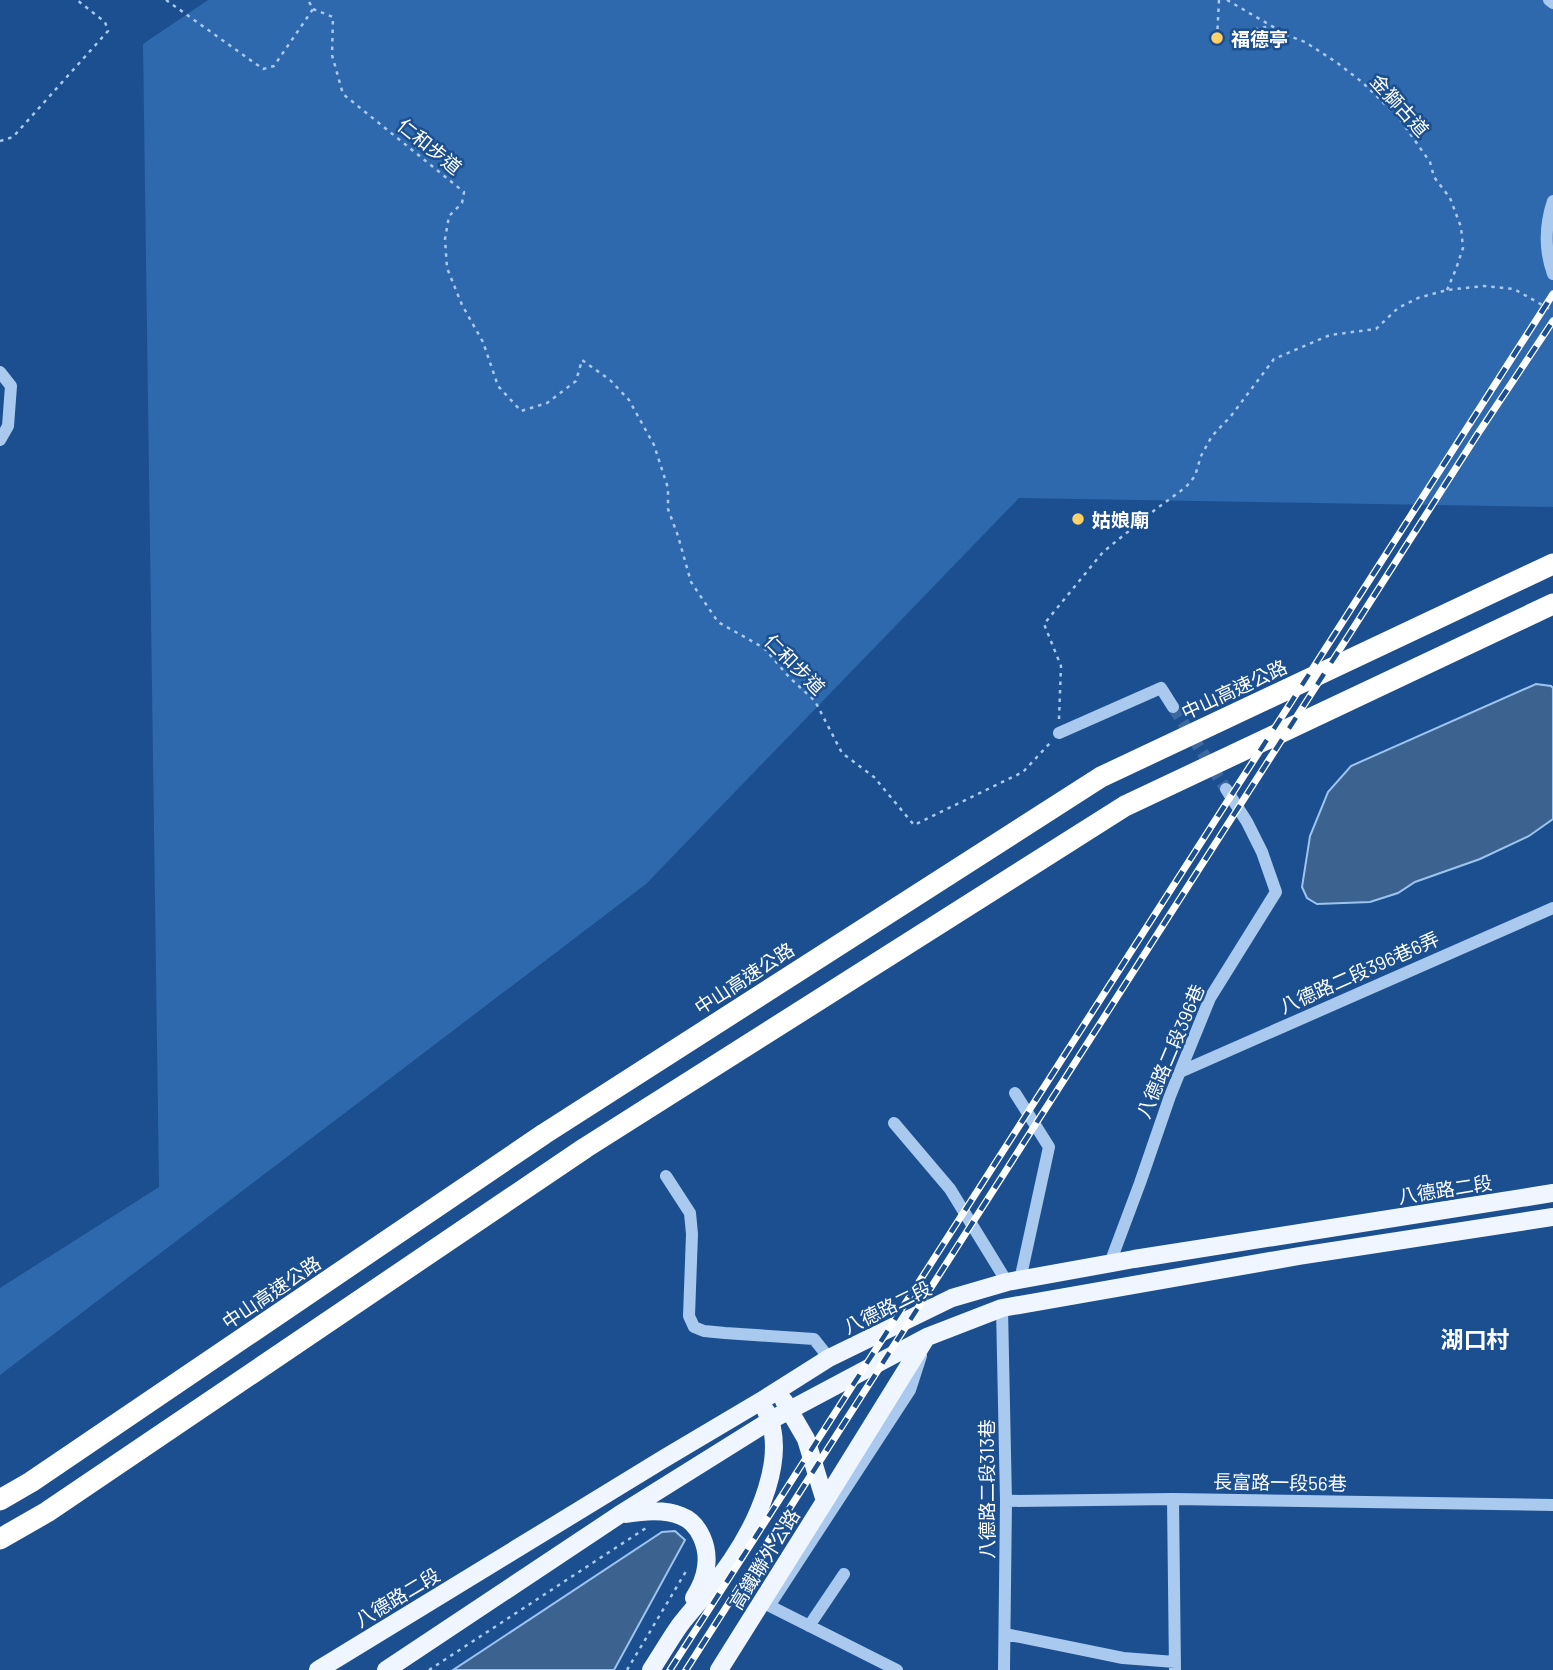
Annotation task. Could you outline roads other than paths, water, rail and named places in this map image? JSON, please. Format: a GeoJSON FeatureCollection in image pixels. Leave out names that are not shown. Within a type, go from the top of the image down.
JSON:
{"type":"FeatureCollection","features":[{"type":"Feature","properties":{"kind":"highway","name":"中山高速公路"},"geometry":{"type":"LineString","coordinates":[[0,1500],[32,1482],[544,1134],[1101,777],[1553,564]]}},
{"type":"Feature","properties":{"kind":"highway"},"geometry":{"type":"LineString","coordinates":[[0,1539],[47,1512],[585,1148],[1125,806],[1553,604]]}},
{"type":"Feature","properties":{"kind":"main road","name":"八德路二段"},"geometry":{"type":"LineString","coordinates":[[318,1670],[829,1358],[951,1298],[1013,1281],[1110,1263],[1553,1194]]}},
{"type":"Feature","properties":{"kind":"main road"},"geometry":{"type":"LineString","coordinates":[[386,1670],[619,1515],[771,1420],[927,1337],[1002,1308],[1299,1256],[1553,1217]]}},
{"type":"Feature","properties":{"kind":"main road"},"geometry":{"type":"LineString","coordinates":[[825,1501],[927,1337]]}},
{"type":"Feature","properties":{"kind":"main road","name":"高鐵聯外公路"},"geometry":{"type":"LineString","coordinates":[[719,1670],[765,1604],[825,1501],[806,1439],[779,1390]]}},
{"type":"Feature","properties":{"kind":"main road","name":"高鐵聯外公路"},"geometry":{"type":"LineString","coordinates":[[652,1670],[679,1626],[731,1562],[756,1519],[770,1482],[774,1453],[771,1420],[761,1401]]}},
{"type":"Feature","properties":{"kind":"main road"},"geometry":{"type":"LineString","coordinates":[[619,1515],[662,1512],[682,1516],[697,1527],[705,1544],[707,1565],[702,1585],[679,1626]]}},
{"type":"Feature","properties":{"kind":"street"},"geometry":{"type":"LineString","coordinates":[[1553,201],[1546,235],[1548,261],[1553,274]]}},
{"type":"Feature","properties":{"kind":"street"},"geometry":{"type":"LineString","coordinates":[[0,372],[11,386],[8,426],[0,440]]}},
{"type":"Feature","properties":{"kind":"street"},"geometry":{"type":"LineString","coordinates":[[1059,733],[1161,688],[1173,707]]}},
{"type":"Feature","properties":{"kind":"street","name":"八德路二段396巷"},"geometry":{"type":"LineString","coordinates":[[1110,1263],[1210,998],[1276,892],[1262,852],[1226,789]]}},
{"type":"Feature","properties":{"kind":"street","name":"八德路二段396巷6弄"},"geometry":{"type":"LineString","coordinates":[[1180,1072],[1553,908]]}},
{"type":"Feature","properties":{"kind":"street"},"geometry":{"type":"LineString","coordinates":[[1013,1281],[1049,1147],[1015,1093]]}},
{"type":"Feature","properties":{"kind":"street"},"geometry":{"type":"LineString","coordinates":[[894,1123],[950,1188],[1013,1281]]}},
{"type":"Feature","properties":{"kind":"street"},"geometry":{"type":"LineString","coordinates":[[666,1176],[690,1213],[692,1234],[689,1316],[694,1327],[704,1331],[814,1339],[829,1358]]}},
{"type":"Feature","properties":{"kind":"street"},"geometry":{"type":"LineString","coordinates":[[1294,1234],[1299,1256]]}},
{"type":"Feature","properties":{"kind":"street","name":"八德路二段313巷"},"geometry":{"type":"LineString","coordinates":[[1002,1308],[1006,1501],[1004,1670]]}},
{"type":"Feature","properties":{"kind":"street"},"geometry":{"type":"LineString","coordinates":[[897,1670],[765,1604],[910,1390],[927,1337]]}},
{"type":"Feature","properties":{"kind":"street"},"geometry":{"type":"LineString","coordinates":[[1005,1634],[1175,1666],[1173,1499]]}},
{"type":"Feature","properties":{"kind":"street","name":"長富路一段56巷"},"geometry":{"type":"LineString","coordinates":[[1006,1501],[1173,1499],[1553,1505]]}},
{"type":"Feature","properties":{"kind":"street"},"geometry":{"type":"LineString","coordinates":[[809,1626],[844,1574]]}},
{"type":"Feature","properties":{"kind":"tunnel"},"geometry":{"type":"LineString","coordinates":[[1173,707],[1226,789]]}},
{"type":"Feature","properties":{"kind":"railway"},"geometry":{"type":"LineString","coordinates":[[670,1670],[1553,294]]}},
{"type":"Feature","properties":{"kind":"railway"},"geometry":{"type":"LineString","coordinates":[[686,1670],[1477,435],[1553,321]]}},
{"type":"Feature","properties":{"kind":"place","name":"福德亭"},"geometry":{"type":"Point","coordinates":[1217,38]}},
{"type":"Feature","properties":{"kind":"place","name":"姑娘廟"},"geometry":{"type":"Point","coordinates":[1078,519]}},
{"type":"Feature","properties":{"kind":"district","name":"湖口村"},"geometry":{"type":"Point","coordinates":[1475,1339]}}]}
